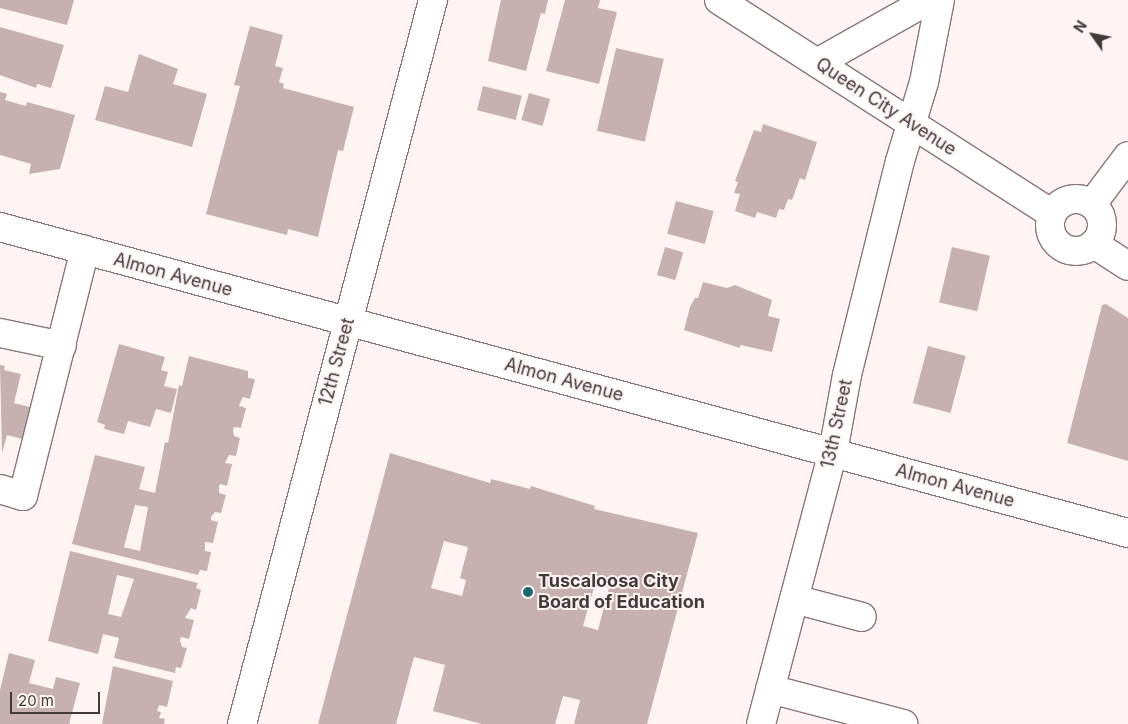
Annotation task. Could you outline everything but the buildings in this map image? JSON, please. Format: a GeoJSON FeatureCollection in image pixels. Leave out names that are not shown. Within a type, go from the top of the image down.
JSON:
{"type":"FeatureCollection","features":[{"type":"Feature","properties":{"kind":"street","name":"12th Street"},"geometry":{"type":"LineString","coordinates":[[242,724],[432,0]]}},
{"type":"Feature","properties":{"kind":"street","name":"Queen City Avenue"},"geometry":{"type":"LineString","coordinates":[[719,0],[1052,214]]}},
{"type":"Feature","properties":{"kind":"street"},"geometry":{"type":"LineString","coordinates":[[817,63],[930,0]]}},
{"type":"Feature","properties":{"kind":"street","name":"13th Street"},"geometry":{"type":"LineString","coordinates":[[761,724],[833,452],[849,366],[924,82],[940,0]]}},
{"type":"Feature","properties":{"kind":"street"},"geometry":{"type":"LineString","coordinates":[[1092,204],[1128,156]]}},
{"type":"Feature","properties":{"kind":"street"},"geometry":{"type":"LineString","coordinates":[[1077,199],[1092,204],[1102,220],[1102,229],[1094,244],[1079,252],[1062,248],[1051,235],[1052,214],[1068,200],[1077,199]]}},
{"type":"Feature","properties":{"kind":"street","name":"Almon Avenue"},"geometry":{"type":"LineString","coordinates":[[0,227],[347,323],[833,452],[1128,533]]}},
{"type":"Feature","properties":{"kind":"street"},"geometry":{"type":"LineString","coordinates":[[1094,244],[1128,266]]}},
{"type":"Feature","properties":{"kind":"street"},"geometry":{"type":"LineString","coordinates":[[0,489],[23,496],[60,357],[85,250]]}},
{"type":"Feature","properties":{"kind":"street"},"geometry":{"type":"LineString","coordinates":[[0,333],[60,357]]}},
{"type":"Feature","properties":{"kind":"street"},"geometry":{"type":"LineString","coordinates":[[794,599],[862,617]]}},
{"type":"Feature","properties":{"kind":"street"},"geometry":{"type":"LineString","coordinates":[[770,689],[903,724]]}},
{"type":"Feature","properties":{"kind":"place","name":"Tuscaloosa City Board of Education"},"geometry":{"type":"Point","coordinates":[528,592]}}]}
